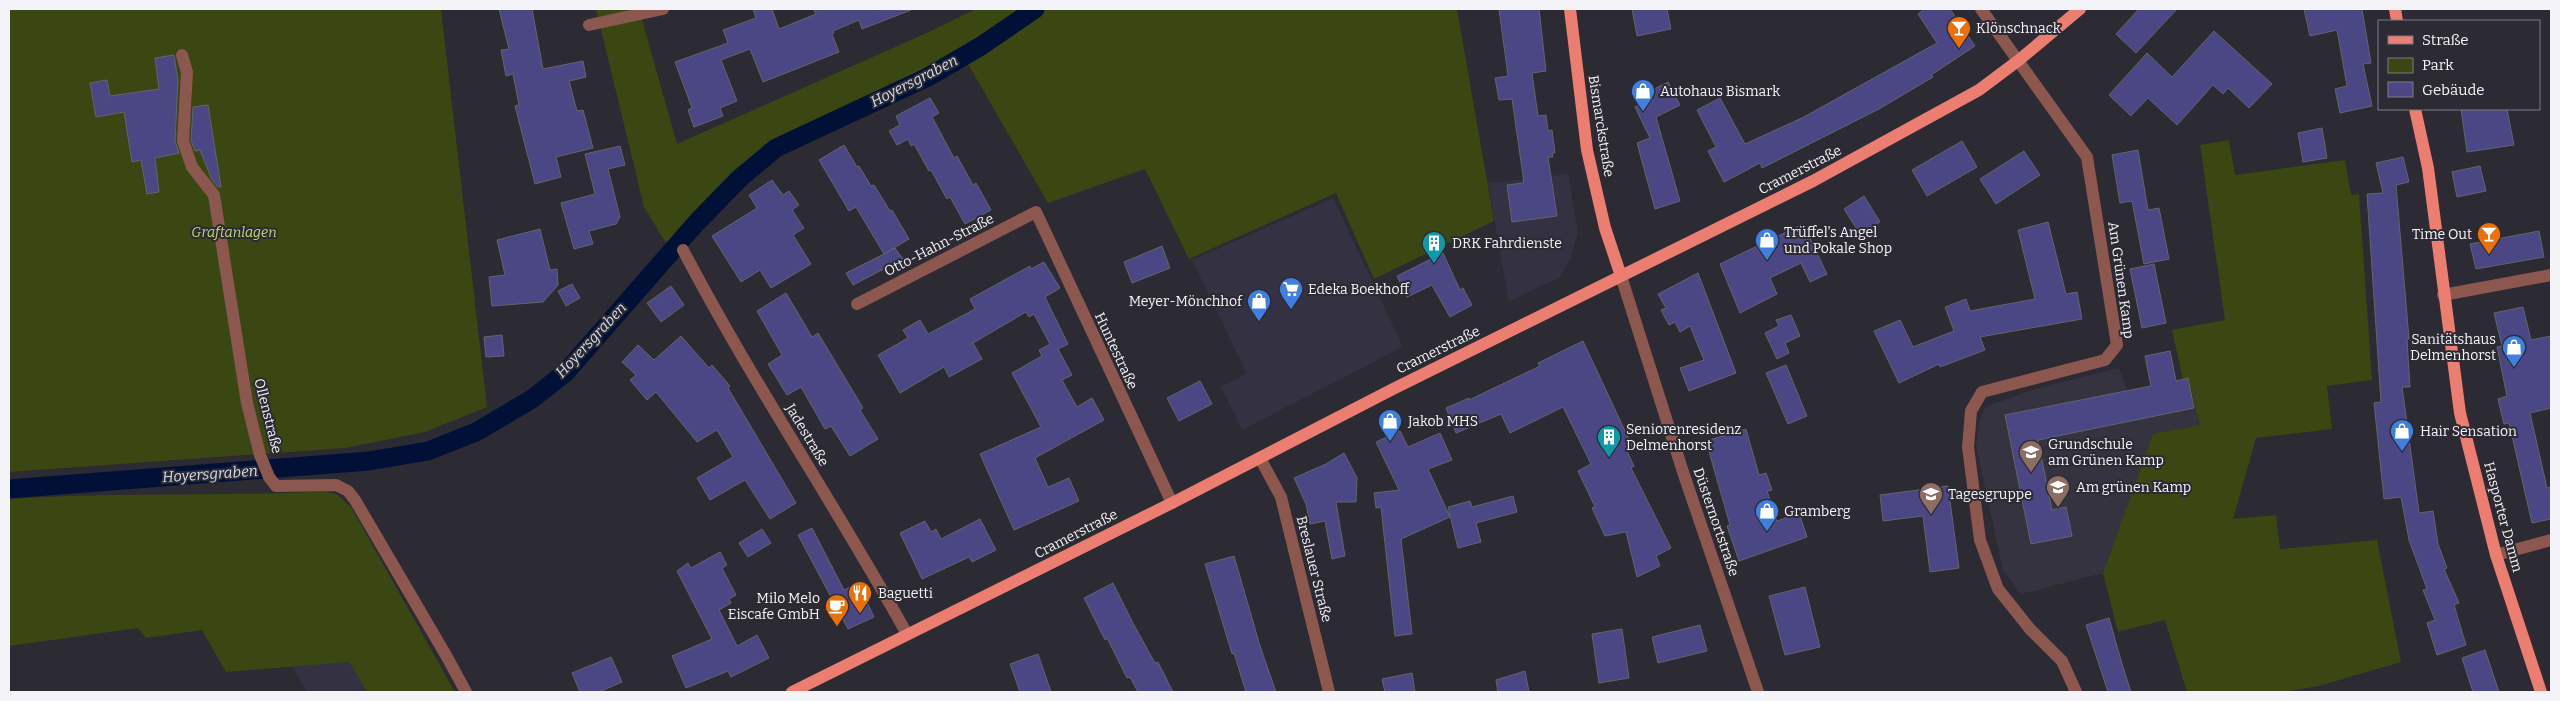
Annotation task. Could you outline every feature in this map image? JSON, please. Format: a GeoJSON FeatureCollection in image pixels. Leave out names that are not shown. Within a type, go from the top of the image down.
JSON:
{"type":"FeatureCollection","features":[{"type":"Feature","properties":{"kind":"main road","name":"Bismarckstraße"},"geometry":{"type":"LineString","coordinates":[[1570,9],[1587,150],[1606,228],[1621,276]]}},
{"type":"Feature","properties":{"kind":"main road","name":"Cramerstraße"},"geometry":{"type":"LineString","coordinates":[[792,692],[1172,503],[1393,389],[1813,181],[1978,90],[2019,60],[2080,9]]}},
{"type":"Feature","properties":{"kind":"main road","name":"Hasporter Damm"},"geometry":{"type":"LineString","coordinates":[[2415,110],[2428,168],[2443,295],[2460,413],[2496,555],[2541,692]]}},
{"type":"Feature","properties":{"kind":"street"},"geometry":{"type":"LineString","coordinates":[[589,26],[663,9]]}},
{"type":"Feature","properties":{"kind":"street","name":"Am Grünen Kamp"},"geometry":{"type":"LineString","coordinates":[[1981,9],[2087,157],[2117,346],[2105,360],[1982,392],[1971,411],[1968,447],[1980,540],[1998,589],[2030,629],[2062,661],[2076,692]]}},
{"type":"Feature","properties":{"kind":"street","name":"Ollenstraße"},"geometry":{"type":"LineString","coordinates":[[182,55],[187,72],[183,141],[192,167],[214,194],[247,402],[260,454],[269,477],[276,486],[336,485],[348,491],[466,692]]}},
{"type":"Feature","properties":{"kind":"street","name":"Otto-Hahn-Straße"},"geometry":{"type":"LineString","coordinates":[[857,304],[1036,212]]}},
{"type":"Feature","properties":{"kind":"street","name":"Huntestraße"},"geometry":{"type":"LineString","coordinates":[[1036,212],[1172,503]]}},
{"type":"Feature","properties":{"kind":"street","name":"Jadestraße"},"geometry":{"type":"LineString","coordinates":[[683,250],[747,366],[877,579],[907,634]]}},
{"type":"Feature","properties":{"kind":"street"},"geometry":{"type":"LineString","coordinates":[[2443,295],[2551,275]]}},
{"type":"Feature","properties":{"kind":"street","name":"Düsternortstraße"},"geometry":{"type":"LineString","coordinates":[[1621,276],[1680,463],[1758,692]]}},
{"type":"Feature","properties":{"kind":"street","name":"Breslauer Straße"},"geometry":{"type":"LineString","coordinates":[[1260,458],[1281,498],[1329,692]]}},
{"type":"Feature","properties":{"kind":"street"},"geometry":{"type":"LineString","coordinates":[[2496,555],[2551,540]]}},
{"type":"Feature","properties":{"kind":"shaded area"},"geometry":{"type":"Polygon","coordinates":[[[1568,174],[1578,233],[1570,260],[1560,277],[1509,302],[1488,183],[1568,174]]]}},
{"type":"Feature","properties":{"kind":"shaded area"},"geometry":{"type":"Polygon","coordinates":[[[1333,198],[1403,347],[1242,430],[1221,387],[1247,374],[1192,260],[1333,198]]]}},
{"type":"Feature","properties":{"kind":"shaded area","name":"Am grünen Kamp"},"geometry":{"type":"Polygon","coordinates":[[[2119,368],[2127,391],[2188,378],[2200,425],[2153,434],[2103,573],[2021,594],[2003,570],[1976,446],[1979,423],[1985,407],[2041,387],[2119,368]]]}},
{"type":"Feature","properties":{"kind":"shaded area"},"geometry":{"type":"Polygon","coordinates":[[[349,662],[367,692],[307,692],[292,666],[349,662]]]}},
{"type":"Feature","properties":{"kind":"green space","name":"Graftanlagen"},"geometry":{"type":"Polygon","coordinates":[[[9,9],[441,9],[487,407],[425,432],[345,448],[9,472],[9,9]]]}},
{"type":"Feature","properties":{"kind":"green space"},"geometry":{"type":"Polygon","coordinates":[[[596,9],[639,9],[677,144],[931,31],[976,9],[1457,9],[1494,221],[1374,279],[1336,193],[1189,259],[1145,169],[1048,203],[968,64],[785,153],[739,188],[679,258],[664,240],[644,207],[596,9]]]}},
{"type":"Feature","properties":{"kind":"green space"},"geometry":{"type":"Polygon","coordinates":[[[2229,140],[2235,175],[2345,160],[2351,195],[2359,194],[2372,380],[2327,386],[2332,429],[2256,438],[2233,519],[2276,515],[2280,549],[2377,540],[2401,662],[2319,686],[2284,692],[2187,692],[2165,620],[2118,632],[2103,573],[2153,434],[2200,425],[2188,379],[2183,380],[2172,330],[2225,320],[2200,145],[2229,140]]]}},
{"type":"Feature","properties":{"kind":"green space"},"geometry":{"type":"Polygon","coordinates":[[[325,491],[338,495],[351,507],[455,692],[367,692],[349,662],[226,672],[202,630],[146,638],[138,628],[9,646],[9,499],[325,491]]]}},
{"type":"Feature","properties":{"kind":"building"},"geometry":{"type":"Polygon","coordinates":[[[499,9],[532,9],[543,69],[583,61],[586,77],[569,81],[577,111],[583,110],[593,148],[556,157],[561,177],[535,184],[515,106],[519,105],[513,74],[506,76],[501,50],[509,49],[499,9]]]}},
{"type":"Feature","properties":{"kind":"building"},"geometry":{"type":"Polygon","coordinates":[[[753,9],[772,9],[779,29],[816,14],[813,9],[911,10],[862,29],[859,20],[833,31],[834,33],[832,34],[839,52],[763,82],[750,49],[721,60],[737,101],[720,108],[723,116],[694,127],[688,110],[692,108],[675,62],[728,43],[723,30],[756,18],[753,9]]]}},
{"type":"Feature","properties":{"kind":"building"},"geometry":{"type":"Polygon","coordinates":[[[1499,9],[1539,9],[1546,71],[1532,73],[1538,116],[1546,115],[1548,131],[1552,130],[1555,153],[1552,153],[1553,157],[1548,157],[1557,216],[1512,222],[1507,185],[1524,183],[1512,99],[1499,100],[1495,78],[1508,76],[1499,9]]]}},
{"type":"Feature","properties":{"kind":"building"},"geometry":{"type":"Polygon","coordinates":[[[1632,9],[1667,9],[1671,29],[1637,36],[1632,9]]]}},
{"type":"Feature","properties":{"kind":"building"},"geometry":{"type":"Polygon","coordinates":[[[1925,9],[1950,9],[1975,46],[1931,75],[1933,77],[1879,109],[1762,168],[1760,163],[1724,182],[1708,151],[1716,147],[1697,110],[1720,98],[1745,144],[1802,118],[1937,43],[1918,14],[1925,9]]]}},
{"type":"Feature","properties":{"kind":"building"},"geometry":{"type":"Polygon","coordinates":[[[2139,9],[2177,9],[2136,53],[2116,34],[2139,9]]]}},
{"type":"Feature","properties":{"kind":"building"},"geometry":{"type":"Polygon","coordinates":[[[2304,9],[2362,9],[2371,63],[2363,64],[2372,106],[2340,113],[2335,89],[2347,86],[2337,30],[2310,36],[2304,9]]]}},
{"type":"Feature","properties":{"kind":"building"},"geometry":{"type":"Polygon","coordinates":[[[2214,31],[2272,84],[2249,108],[2228,88],[2223,94],[2213,85],[2177,125],[2148,98],[2131,116],[2109,95],[2147,53],[2172,77],[2214,31]]]}},
{"type":"Feature","properties":{"kind":"building"},"geometry":{"type":"Polygon","coordinates":[[[174,55],[178,80],[175,141],[179,153],[155,158],[159,192],[147,194],[141,160],[132,162],[124,112],[96,117],[90,83],[107,80],[110,96],[159,89],[155,58],[174,55]]]}},
{"type":"Feature","properties":{"kind":"building"},"geometry":{"type":"Polygon","coordinates":[[[1668,82],[1680,105],[1656,117],[1680,201],[1655,209],[1637,143],[1650,138],[1635,107],[1640,105],[1637,98],[1668,82]]]}},
{"type":"Feature","properties":{"kind":"building"},"geometry":{"type":"Polygon","coordinates":[[[930,98],[939,113],[932,117],[954,158],[957,156],[973,185],[976,183],[991,210],[965,224],[950,197],[947,199],[931,170],[929,171],[914,144],[911,146],[908,139],[897,145],[889,131],[900,125],[896,116],[930,98]]]}},
{"type":"Feature","properties":{"kind":"building"},"geometry":{"type":"Polygon","coordinates":[[[208,105],[221,187],[218,187],[212,180],[200,150],[195,151],[191,140],[193,107],[208,105]]]}},
{"type":"Feature","properties":{"kind":"building"},"geometry":{"type":"Polygon","coordinates":[[[2461,110],[2507,110],[2514,145],[2467,152],[2461,110]]]}},
{"type":"Feature","properties":{"kind":"building"},"geometry":{"type":"Polygon","coordinates":[[[2322,128],[2327,158],[2303,162],[2298,133],[2322,128]]]}},
{"type":"Feature","properties":{"kind":"building"},"geometry":{"type":"Polygon","coordinates":[[[1962,141],[1977,167],[1927,196],[1912,170],[1962,141]]]}},
{"type":"Feature","properties":{"kind":"building"},"geometry":{"type":"Polygon","coordinates":[[[844,145],[871,186],[874,185],[890,211],[892,210],[909,239],[884,254],[856,207],[849,211],[819,160],[844,145]]]}},
{"type":"Feature","properties":{"kind":"building"},"geometry":{"type":"Polygon","coordinates":[[[620,146],[625,165],[608,169],[620,217],[616,224],[589,231],[593,244],[574,249],[561,203],[595,194],[585,154],[620,146]]]}},
{"type":"Feature","properties":{"kind":"building"},"geometry":{"type":"Polygon","coordinates":[[[2138,150],[2148,210],[2159,208],[2169,259],[2144,264],[2132,201],[2120,203],[2112,155],[2138,150]]]}},
{"type":"Feature","properties":{"kind":"building"},"geometry":{"type":"Polygon","coordinates":[[[2024,151],[2040,175],[1996,204],[1980,179],[2024,151]]]}},
{"type":"Feature","properties":{"kind":"building"},"geometry":{"type":"Polygon","coordinates":[[[2403,157],[2409,182],[2396,185],[2409,339],[2407,339],[2410,387],[2402,387],[2419,513],[2433,511],[2438,544],[2447,568],[2444,569],[2459,603],[2454,605],[2466,645],[2437,655],[2427,623],[2435,620],[2423,590],[2427,589],[2409,540],[2401,497],[2384,499],[2374,403],[2381,402],[2367,194],[2383,193],[2376,163],[2403,157]]]}},
{"type":"Feature","properties":{"kind":"building"},"geometry":{"type":"Polygon","coordinates":[[[2480,166],[2486,191],[2457,197],[2452,172],[2480,166]]]}},
{"type":"Feature","properties":{"kind":"building"},"geometry":{"type":"Polygon","coordinates":[[[772,180],[783,195],[789,191],[799,205],[792,210],[804,228],[793,235],[811,264],[771,288],[760,270],[741,282],[712,236],[757,208],[749,195],[772,180]]]}},
{"type":"Feature","properties":{"kind":"building"},"geometry":{"type":"Polygon","coordinates":[[[1864,196],[1880,222],[1860,234],[1844,209],[1864,196]]]}},
{"type":"Feature","properties":{"kind":"building"},"geometry":{"type":"Polygon","coordinates":[[[2048,222],[2066,294],[2077,292],[2082,319],[1980,337],[1985,350],[1940,367],[1939,364],[1899,383],[1874,331],[1900,320],[1913,347],[1954,331],[1945,307],[1966,299],[1970,311],[2035,299],[2018,230],[2048,222]]]}},
{"type":"Feature","properties":{"kind":"building"},"geometry":{"type":"Polygon","coordinates":[[[1803,224],[1827,274],[1810,282],[1801,263],[1770,278],[1777,294],[1740,313],[1720,264],[1803,224]]]}},
{"type":"Feature","properties":{"kind":"building"},"geometry":{"type":"Polygon","coordinates":[[[540,229],[550,270],[557,269],[558,285],[543,302],[492,306],[489,277],[505,275],[497,240],[540,229]]]}},
{"type":"Feature","properties":{"kind":"building"},"geometry":{"type":"Polygon","coordinates":[[[2539,231],[2544,257],[2476,269],[2470,244],[2539,231]]]}},
{"type":"Feature","properties":{"kind":"building"},"geometry":{"type":"Polygon","coordinates":[[[1162,246],[1170,268],[1132,283],[1124,262],[1162,246]]]}},
{"type":"Feature","properties":{"kind":"building"},"geometry":{"type":"Polygon","coordinates":[[[895,248],[903,259],[853,285],[846,273],[895,248]]]}},
{"type":"Feature","properties":{"kind":"building","name":"DRK Fahrdienste"},"geometry":{"type":"Polygon","coordinates":[[[1443,253],[1460,290],[1463,288],[1472,305],[1450,317],[1432,285],[1407,297],[1397,276],[1443,253]]]}},
{"type":"Feature","properties":{"kind":"building"},"geometry":{"type":"Polygon","coordinates":[[[1044,262],[1060,288],[1045,297],[1068,344],[1058,349],[1072,375],[1062,380],[1077,407],[1092,398],[1104,420],[1035,458],[1048,487],[1069,478],[1079,501],[1014,530],[980,454],[1041,427],[1012,373],[1042,356],[1039,350],[1050,344],[1034,314],[1029,317],[1026,312],[973,343],[982,359],[949,377],[944,367],[900,393],[878,355],[908,338],[903,330],[920,320],[928,334],[975,309],[970,299],[1030,266],[1031,269],[1044,262]]]}},
{"type":"Feature","properties":{"kind":"building"},"geometry":{"type":"Polygon","coordinates":[[[2154,264],[2166,323],[2142,328],[2130,269],[2154,264]]]}},
{"type":"Feature","properties":{"kind":"building"},"geometry":{"type":"Polygon","coordinates":[[[1698,273],[1736,373],[1689,391],[1680,368],[1704,360],[1690,326],[1680,332],[1675,322],[1669,325],[1661,310],[1666,308],[1658,294],[1698,273]]]}},
{"type":"Feature","properties":{"kind":"building"},"geometry":{"type":"Polygon","coordinates":[[[572,284],[580,298],[566,306],[558,291],[572,284]]]}},
{"type":"Feature","properties":{"kind":"building"},"geometry":{"type":"Polygon","coordinates":[[[671,286],[684,305],[661,322],[647,303],[671,286]]]}},
{"type":"Feature","properties":{"kind":"building"},"geometry":{"type":"Polygon","coordinates":[[[786,293],[812,337],[818,333],[863,408],[860,410],[878,439],[850,456],[831,426],[825,429],[801,387],[787,395],[768,364],[782,355],[757,311],[786,293]]]}},
{"type":"Feature","properties":{"kind":"building"},"geometry":{"type":"Polygon","coordinates":[[[2523,307],[2531,340],[2551,336],[2551,408],[2530,413],[2547,488],[2551,487],[2551,519],[2532,523],[2509,423],[2504,424],[2498,399],[2507,396],[2497,347],[2502,346],[2494,313],[2523,307]]]}},
{"type":"Feature","properties":{"kind":"building"},"geometry":{"type":"Polygon","coordinates":[[[1791,315],[1800,336],[1785,343],[1789,353],[1777,359],[1765,333],[1779,326],[1776,320],[1791,315]]]}},
{"type":"Feature","properties":{"kind":"building"},"geometry":{"type":"Polygon","coordinates":[[[502,335],[504,356],[486,357],[484,337],[502,335]]]}},
{"type":"Feature","properties":{"kind":"building"},"geometry":{"type":"Polygon","coordinates":[[[681,336],[709,368],[712,365],[730,386],[728,388],[796,503],[770,519],[745,480],[710,500],[697,478],[733,457],[717,430],[697,442],[656,392],[647,400],[630,380],[636,375],[622,362],[638,345],[654,360],[681,336]]]}},
{"type":"Feature","properties":{"kind":"building","name":"Seniorenresidenz Delmenhorst"},"geometry":{"type":"Polygon","coordinates":[[[1583,341],[1633,448],[1627,451],[1634,466],[1631,468],[1671,548],[1656,556],[1660,566],[1637,577],[1626,532],[1605,536],[1592,508],[1595,507],[1578,471],[1591,464],[1563,407],[1510,433],[1501,414],[1456,433],[1446,408],[1469,398],[1469,400],[1540,366],[1538,363],[1583,341]]]}},
{"type":"Feature","properties":{"kind":"building","name":"Grundschule am Grünen Kamp"},"geometry":{"type":"Polygon","coordinates":[[[2170,351],[2176,381],[2188,378],[2194,408],[2038,440],[2052,510],[2066,507],[2072,536],[2031,544],[2005,415],[2151,386],[2145,356],[2170,351]]]}},
{"type":"Feature","properties":{"kind":"building"},"geometry":{"type":"Polygon","coordinates":[[[1786,365],[1807,416],[1788,424],[1766,373],[1786,365]]]}},
{"type":"Feature","properties":{"kind":"building"},"geometry":{"type":"Polygon","coordinates":[[[1200,381],[1212,404],[1179,421],[1167,398],[1200,381]]]}},
{"type":"Feature","properties":{"kind":"building"},"geometry":{"type":"Polygon","coordinates":[[[1746,429],[1759,475],[1766,473],[1772,490],[1767,491],[1777,521],[1799,513],[1807,537],[1739,561],[1727,526],[1730,525],[1706,441],[1746,429]]]}},
{"type":"Feature","properties":{"kind":"building"},"geometry":{"type":"Polygon","coordinates":[[[1400,431],[1408,447],[1440,433],[1452,460],[1428,469],[1450,517],[1401,539],[1412,634],[1395,636],[1381,507],[1376,508],[1374,493],[1399,490],[1376,442],[1400,431]]]}},
{"type":"Feature","properties":{"kind":"building"},"geometry":{"type":"Polygon","coordinates":[[[1344,453],[1357,478],[1356,502],[1336,502],[1345,556],[1332,559],[1325,521],[1310,524],[1306,504],[1294,478],[1326,464],[1344,453]]]}},
{"type":"Feature","properties":{"kind":"building"},"geometry":{"type":"Polygon","coordinates":[[[1948,486],[1959,568],[1930,572],[1923,516],[1883,521],[1880,495],[1948,486]]]}},
{"type":"Feature","properties":{"kind":"building"},"geometry":{"type":"Polygon","coordinates":[[[1513,496],[1517,512],[1476,523],[1481,542],[1458,548],[1448,507],[1470,501],[1472,507],[1513,496]]]}},
{"type":"Feature","properties":{"kind":"building"},"geometry":{"type":"Polygon","coordinates":[[[980,519],[996,550],[972,562],[969,557],[922,579],[900,533],[925,521],[931,532],[936,529],[941,539],[980,519]]]}},
{"type":"Feature","properties":{"kind":"building"},"geometry":{"type":"Polygon","coordinates":[[[812,528],[844,590],[858,583],[874,617],[848,629],[798,535],[812,528]]]}},
{"type":"Feature","properties":{"kind":"building"},"geometry":{"type":"Polygon","coordinates":[[[762,529],[771,543],[748,557],[739,543],[762,529]]]}},
{"type":"Feature","properties":{"kind":"building"},"geometry":{"type":"Polygon","coordinates":[[[720,552],[727,565],[722,568],[736,595],[729,599],[731,603],[719,610],[737,646],[757,635],[769,658],[731,677],[728,671],[686,688],[672,656],[712,639],[677,571],[688,563],[691,568],[720,552]]]}},
{"type":"Feature","properties":{"kind":"building"},"geometry":{"type":"Polygon","coordinates":[[[1234,556],[1260,646],[1276,692],[1246,692],[1234,653],[1232,654],[1205,564],[1234,556]]]}},
{"type":"Feature","properties":{"kind":"building"},"geometry":{"type":"Polygon","coordinates":[[[1113,583],[1134,625],[1155,663],[1158,662],[1173,692],[1138,692],[1130,677],[1127,678],[1107,638],[1105,640],[1084,598],[1113,583]]]}},
{"type":"Feature","properties":{"kind":"building"},"geometry":{"type":"Polygon","coordinates":[[[1805,587],[1820,647],[1785,655],[1769,596],[1805,587]]]}},
{"type":"Feature","properties":{"kind":"building"},"geometry":{"type":"Polygon","coordinates":[[[2109,618],[2131,692],[2108,692],[2086,625],[2109,618]]]}},
{"type":"Feature","properties":{"kind":"building"},"geometry":{"type":"Polygon","coordinates":[[[1700,625],[1707,651],[1658,663],[1652,637],[1700,625]]]}},
{"type":"Feature","properties":{"kind":"building"},"geometry":{"type":"Polygon","coordinates":[[[1622,629],[1629,678],[1599,683],[1592,634],[1622,629]]]}},
{"type":"Feature","properties":{"kind":"building"},"geometry":{"type":"Polygon","coordinates":[[[2485,650],[2499,692],[2473,692],[2462,658],[2485,650]]]}},
{"type":"Feature","properties":{"kind":"building"},"geometry":{"type":"Polygon","coordinates":[[[1038,654],[1051,692],[1020,692],[1010,664],[1038,654]]]}},
{"type":"Feature","properties":{"kind":"building"},"geometry":{"type":"Polygon","coordinates":[[[611,657],[622,682],[599,692],[580,692],[572,673],[611,657]]]}},
{"type":"Feature","properties":{"kind":"building"},"geometry":{"type":"Polygon","coordinates":[[[1525,671],[1529,692],[1498,692],[1496,680],[1525,671]]]}},
{"type":"Feature","properties":{"kind":"building"},"geometry":{"type":"Polygon","coordinates":[[[1412,673],[1415,692],[1385,692],[1382,679],[1412,673]]]}},
{"type":"Feature","properties":{"kind":"waterway","name":"Hoyersgraben"},"geometry":{"type":"LineString","coordinates":[[9,489],[369,461],[428,451],[476,432],[532,399],[566,372],[698,221],[740,178],[776,148],[928,77],[981,46],[1035,9]]}},
{"type":"Feature","properties":{"kind":"place","name":"Klönschnack"},"geometry":{"type":"Point","coordinates":[1959,49]}},
{"type":"Feature","properties":{"kind":"place","name":"Autohaus Bismark"},"geometry":{"type":"Point","coordinates":[1643,112]}},
{"type":"Feature","properties":{"kind":"place","name":"Time Out"},"geometry":{"type":"Point","coordinates":[2489,255]}},
{"type":"Feature","properties":{"kind":"place","name":"Trüffel's Angel und Pokale Shop"},"geometry":{"type":"Point","coordinates":[1767,261]}},
{"type":"Feature","properties":{"kind":"place","name":"DRK Fahrdienste"},"geometry":{"type":"Point","coordinates":[1434,264]}},
{"type":"Feature","properties":{"kind":"place","name":"Edeka Boekhoff"},"geometry":{"type":"Point","coordinates":[1291,310]}},
{"type":"Feature","properties":{"kind":"place","name":"Meyer-Mönchhof"},"geometry":{"type":"Point","coordinates":[1259,322]}},
{"type":"Feature","properties":{"kind":"place","name":"Sanitätshaus Delmenhorst"},"geometry":{"type":"Point","coordinates":[2514,368]}},
{"type":"Feature","properties":{"kind":"place","name":"Jakob MHS"},"geometry":{"type":"Point","coordinates":[1390,442]}},
{"type":"Feature","properties":{"kind":"place","name":"Hair Sensation"},"geometry":{"type":"Point","coordinates":[2402,452]}},
{"type":"Feature","properties":{"kind":"place","name":"Seniorenresidenz Delmenhorst"},"geometry":{"type":"Point","coordinates":[1609,458]}},
{"type":"Feature","properties":{"kind":"place","name":"Grundschule am Grünen Kamp"},"geometry":{"type":"Point","coordinates":[2031,473]}},
{"type":"Feature","properties":{"kind":"place","name":"Am grünen Kamp"},"geometry":{"type":"Point","coordinates":[2058,508]}},
{"type":"Feature","properties":{"kind":"place","name":"Tagesgruppe"},"geometry":{"type":"Point","coordinates":[1931,515]}},
{"type":"Feature","properties":{"kind":"place","name":"Gramberg"},"geometry":{"type":"Point","coordinates":[1767,532]}},
{"type":"Feature","properties":{"kind":"place","name":"Baguetti"},"geometry":{"type":"Point","coordinates":[860,614]}},
{"type":"Feature","properties":{"kind":"place","name":"Milo Melo Eiscafe GmbH"},"geometry":{"type":"Point","coordinates":[837,627]}}]}
